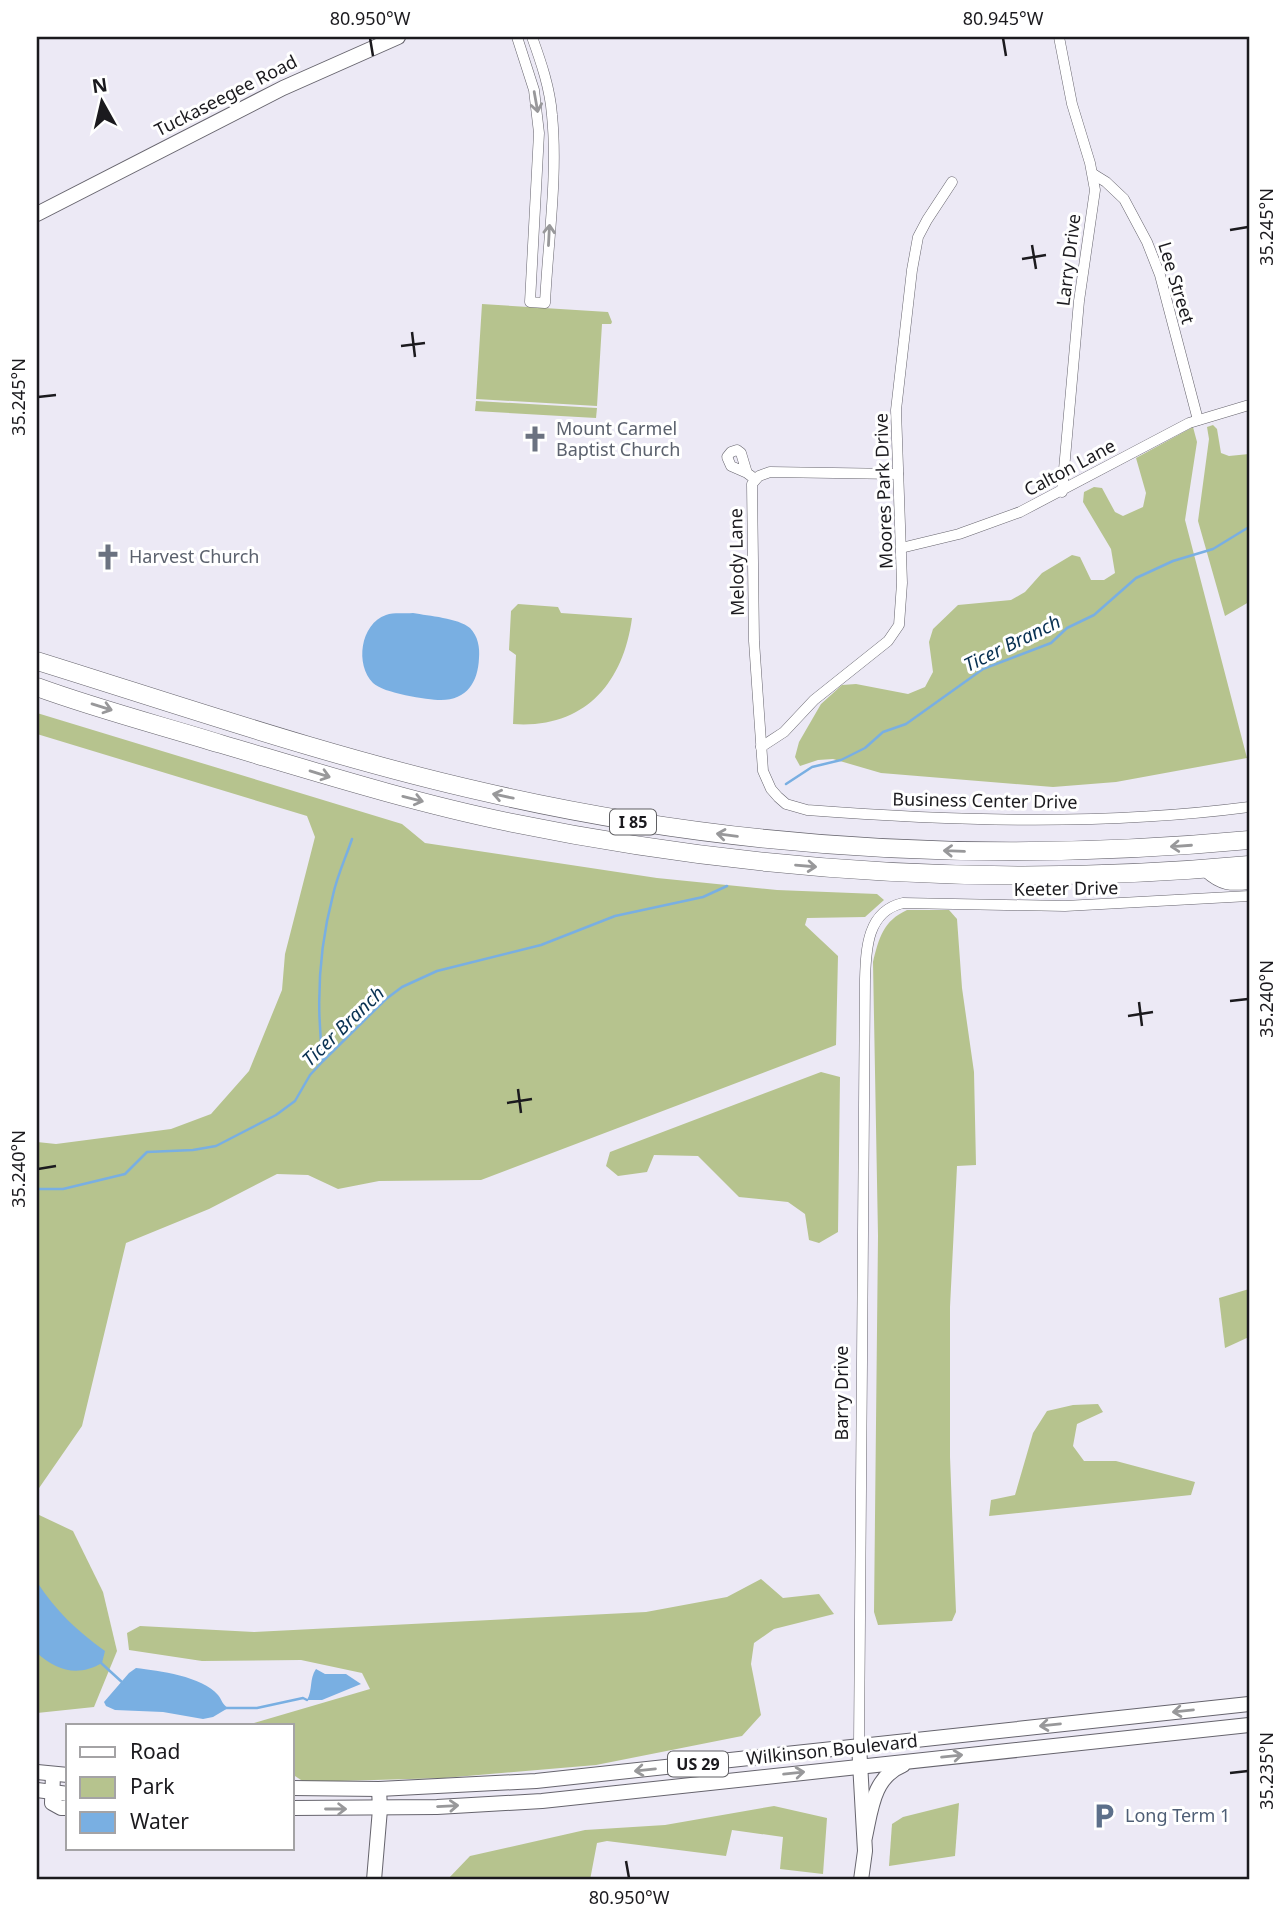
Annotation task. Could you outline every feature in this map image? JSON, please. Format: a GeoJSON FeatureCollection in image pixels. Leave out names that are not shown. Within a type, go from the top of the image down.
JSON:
{"type":"FeatureCollection","features":[{"type":"Feature","properties":{"kind":"highway","name":"I 85"},"geometry":{"type":"LineString","coordinates":[[37,661],[418,776],[518,800],[647,824],[825,845],[972,852],[1107,850],[1249,841]]}},
{"type":"Feature","properties":{"kind":"highway","name":"I 85"},"geometry":{"type":"LineString","coordinates":[[37,687],[410,799],[508,822],[667,850],[770,863],[914,873],[1046,875],[1249,865]]}},
{"type":"Feature","properties":{"kind":"highway"},"geometry":{"type":"LineString","coordinates":[[1208,869],[1221,880],[1228,882],[1249,880]]}},
{"type":"Feature","properties":{"kind":"main road","name":"Tuckaseegee Road"},"geometry":{"type":"LineString","coordinates":[[37,214],[284,88],[398,37]]}},
{"type":"Feature","properties":{"kind":"main road","name":"Wilkinson Boulevard"},"geometry":{"type":"LineString","coordinates":[[294,1788],[379,1789],[536,1781],[1249,1704]]}},
{"type":"Feature","properties":{"kind":"main road"},"geometry":{"type":"LineString","coordinates":[[1234,1726],[1249,1716]]}},
{"type":"Feature","properties":{"kind":"main road","name":"Wilkinson Boulevard"},"geometry":{"type":"LineString","coordinates":[[294,1808],[380,1809],[542,1801],[1249,1725]]}},
{"type":"Feature","properties":{"kind":"main road","name":"Barry Drive"},"geometry":{"type":"LineString","coordinates":[[859,1745],[865,1837],[861,1880]]}},
{"type":"Feature","properties":{"kind":"main road"},"geometry":{"type":"LineString","coordinates":[[865,1837],[879,1785],[896,1767],[913,1760]]}},
{"type":"Feature","properties":{"kind":"main road"},"geometry":{"type":"LineString","coordinates":[[37,1772],[66,1775]]}},
{"type":"Feature","properties":{"kind":"main road"},"geometry":{"type":"LineString","coordinates":[[44,1791],[52,1774]]}},
{"type":"Feature","properties":{"kind":"main road"},"geometry":{"type":"LineString","coordinates":[[374,1880],[379,1789]]}},
{"type":"Feature","properties":{"kind":"main road"},"geometry":{"type":"LineString","coordinates":[[44,1791],[66,1794]]}},
{"type":"Feature","properties":{"kind":"main road"},"geometry":{"type":"LineString","coordinates":[[44,1791],[56,1807],[66,1808]]}},
{"type":"Feature","properties":{"kind":"street"},"geometry":{"type":"LineString","coordinates":[[517,37],[534,90],[539,133],[530,302],[545,303],[554,141],[548,89],[532,37]]}},
{"type":"Feature","properties":{"kind":"street","name":"Larry Drive"},"geometry":{"type":"LineString","coordinates":[[1059,37],[1072,103],[1093,174],[1095,190],[1080,289],[1062,492]]}},
{"type":"Feature","properties":{"kind":"street","name":"Lee Street"},"geometry":{"type":"LineString","coordinates":[[1093,174],[1124,199],[1147,242],[1160,275],[1198,420]]}},
{"type":"Feature","properties":{"kind":"street","name":"Moores Park Drive"},"geometry":{"type":"LineString","coordinates":[[761,747],[784,732],[814,700],[893,636],[899,625],[901,548],[896,410],[915,250],[927,220],[952,182]]}},
{"type":"Feature","properties":{"kind":"street","name":"Calton Lane"},"geometry":{"type":"LineString","coordinates":[[901,548],[985,526],[1062,492],[1198,420],[1249,405]]}},
{"type":"Feature","properties":{"kind":"street","name":"Melody Lane"},"geometry":{"type":"LineString","coordinates":[[761,747],[752,565],[751,476],[770,472],[898,474]]}},
{"type":"Feature","properties":{"kind":"street","name":"Business Center Drive"},"geometry":{"type":"LineString","coordinates":[[761,747],[763,771],[771,789],[786,804],[807,810],[966,820],[1139,816],[1249,807]]}},
{"type":"Feature","properties":{"kind":"street","name":"Keeter Drive"},"geometry":{"type":"LineString","coordinates":[[886,911],[903,903],[1065,906],[1249,896]]}},
{"type":"Feature","properties":{"kind":"street","name":"Barry Drive"},"geometry":{"type":"LineString","coordinates":[[859,1745],[865,979],[868,938],[876,922],[886,911]]}},
{"type":"Feature","properties":{"kind":"green space"},"geometry":{"type":"Polygon","coordinates":[[[482,304],[608,312],[612,322],[602,324],[597,406],[476,399],[482,304]]]}},
{"type":"Feature","properties":{"kind":"green space"},"geometry":{"type":"Polygon","coordinates":[[[476,401],[597,408],[596,418],[475,411],[476,401]]]}},
{"type":"Feature","properties":{"kind":"green space"},"geometry":{"type":"Polygon","coordinates":[[[1213,425],[1217,429],[1221,453],[1229,456],[1249,454],[1249,602],[1225,616],[1198,521],[1209,439],[1207,427],[1213,425]]]}},
{"type":"Feature","properties":{"kind":"green space"},"geometry":{"type":"Polygon","coordinates":[[[1193,427],[1197,442],[1185,520],[1247,758],[1116,782],[1053,787],[881,773],[833,759],[818,760],[800,766],[795,757],[799,742],[821,704],[842,685],[856,684],[908,694],[925,687],[933,672],[929,642],[933,629],[958,605],[1011,600],[1025,592],[1042,573],[1072,555],[1080,557],[1091,580],[1104,580],[1115,573],[1111,549],[1083,502],[1084,492],[1094,487],[1102,488],[1115,512],[1123,516],[1143,507],[1146,493],[1136,458],[1193,427]]]}},
{"type":"Feature","properties":{"kind":"green space"},"geometry":{"type":"Polygon","coordinates":[[[518,604],[558,607],[561,613],[632,618],[627,642],[609,682],[595,698],[560,719],[538,724],[513,724],[516,655],[509,650],[511,611],[518,604]]]}},
{"type":"Feature","properties":{"kind":"green space"},"geometry":{"type":"Polygon","coordinates":[[[37,713],[402,824],[425,843],[657,878],[777,890],[877,894],[884,900],[865,917],[807,918],[805,925],[838,956],[836,1045],[481,1180],[379,1181],[338,1189],[308,1175],[277,1174],[209,1209],[126,1243],[82,1426],[37,1491],[37,1142],[56,1144],[171,1129],[211,1114],[249,1071],[282,990],[285,954],[315,837],[307,816],[37,734],[37,713]]]}},
{"type":"Feature","properties":{"kind":"green space"},"geometry":{"type":"Polygon","coordinates":[[[907,910],[949,910],[957,919],[962,988],[974,1072],[976,1165],[957,1166],[950,1307],[950,1457],[956,1612],[952,1621],[878,1625],[874,1612],[878,1236],[873,962],[887,925],[907,910]]]}},
{"type":"Feature","properties":{"kind":"green space"},"geometry":{"type":"Polygon","coordinates":[[[821,1072],[840,1077],[838,1232],[819,1243],[809,1240],[805,1214],[788,1202],[739,1197],[698,1156],[654,1155],[647,1172],[618,1176],[606,1166],[610,1152],[821,1072]]]}},
{"type":"Feature","properties":{"kind":"green space"},"geometry":{"type":"Polygon","coordinates":[[[1249,1289],[1249,1337],[1225,1348],[1219,1298],[1249,1289]]]}},
{"type":"Feature","properties":{"kind":"green space"},"geometry":{"type":"Polygon","coordinates":[[[1098,1404],[1103,1412],[1077,1424],[1073,1446],[1084,1461],[1116,1461],[1195,1482],[1191,1495],[989,1516],[991,1500],[1015,1495],[1033,1433],[1047,1411],[1073,1405],[1098,1404]]]}},
{"type":"Feature","properties":{"kind":"green space"},"geometry":{"type":"Polygon","coordinates":[[[37,1514],[73,1531],[103,1592],[117,1651],[94,1707],[37,1713],[37,1514]]]}},
{"type":"Feature","properties":{"kind":"green space"},"geometry":{"type":"Polygon","coordinates":[[[761,1579],[783,1598],[819,1594],[834,1614],[774,1629],[754,1643],[751,1664],[761,1715],[742,1736],[596,1765],[444,1778],[304,1782],[294,1775],[294,1724],[254,1723],[370,1689],[362,1673],[301,1660],[202,1661],[129,1650],[127,1633],[140,1626],[254,1632],[646,1612],[727,1597],[761,1579]]]}},
{"type":"Feature","properties":{"kind":"green space"},"geometry":{"type":"Polygon","coordinates":[[[959,1803],[955,1856],[889,1866],[892,1824],[903,1817],[959,1803]]]}},
{"type":"Feature","properties":{"kind":"green space"},"geometry":{"type":"Polygon","coordinates":[[[774,1806],[827,1818],[823,1874],[780,1869],[783,1837],[732,1830],[726,1856],[607,1841],[597,1843],[590,1880],[447,1880],[470,1856],[585,1830],[665,1825],[774,1806]]]}},
{"type":"Feature","properties":{"kind":"water"},"geometry":{"type":"Polygon","coordinates":[[[413,613],[458,622],[470,628],[475,635],[479,650],[476,675],[469,688],[458,697],[441,700],[405,695],[378,687],[367,675],[362,656],[370,627],[386,615],[413,613]]]}},
{"type":"Feature","properties":{"kind":"water"},"geometry":{"type":"Polygon","coordinates":[[[37,1582],[68,1620],[105,1651],[102,1663],[85,1670],[68,1670],[52,1664],[37,1653],[37,1582]]]}},
{"type":"Feature","properties":{"kind":"water"},"geometry":{"type":"Polygon","coordinates":[[[136,1668],[180,1675],[202,1683],[218,1695],[228,1708],[213,1717],[203,1719],[163,1712],[115,1710],[106,1706],[104,1702],[136,1668]]]}},
{"type":"Feature","properties":{"kind":"water"},"geometry":{"type":"Polygon","coordinates":[[[316,1669],[325,1674],[346,1674],[361,1684],[322,1700],[307,1700],[316,1669]]]}},
{"type":"Feature","properties":{"kind":"waterway","name":"Ticer Branch"},"geometry":{"type":"LineString","coordinates":[[786,784],[812,767],[841,760],[865,748],[883,732],[906,724],[983,669],[1051,643],[1067,628],[1094,615],[1136,578],[1173,561],[1213,549],[1249,527]]}},
{"type":"Feature","properties":{"kind":"waterway"},"geometry":{"type":"LineString","coordinates":[[323,1061],[319,998],[322,956],[328,915],[352,839]]}},
{"type":"Feature","properties":{"kind":"waterway","name":"Ticer Branch"},"geometry":{"type":"LineString","coordinates":[[37,1189],[63,1189],[125,1174],[147,1152],[216,1146],[276,1115],[295,1101],[310,1075],[386,999],[402,987],[437,971],[541,945],[615,916],[703,897],[727,886]]}},
{"type":"Feature","properties":{"kind":"waterway"},"geometry":{"type":"LineString","coordinates":[[100,1662],[123,1683]]}},
{"type":"Feature","properties":{"kind":"waterway"},"geometry":{"type":"LineString","coordinates":[[225,1708],[257,1708],[303,1698],[307,1700]]}},
{"type":"Feature","properties":{"kind":"place","name":"Mount Carmel Baptist Church"},"geometry":{"type":"Point","coordinates":[535,439]}},
{"type":"Feature","properties":{"kind":"place","name":"Harvest Church"},"geometry":{"type":"Point","coordinates":[108,557]}},
{"type":"Feature","properties":{"kind":"place","name":"Long Term 1"},"geometry":{"type":"Point","coordinates":[1104,1816]}}]}
